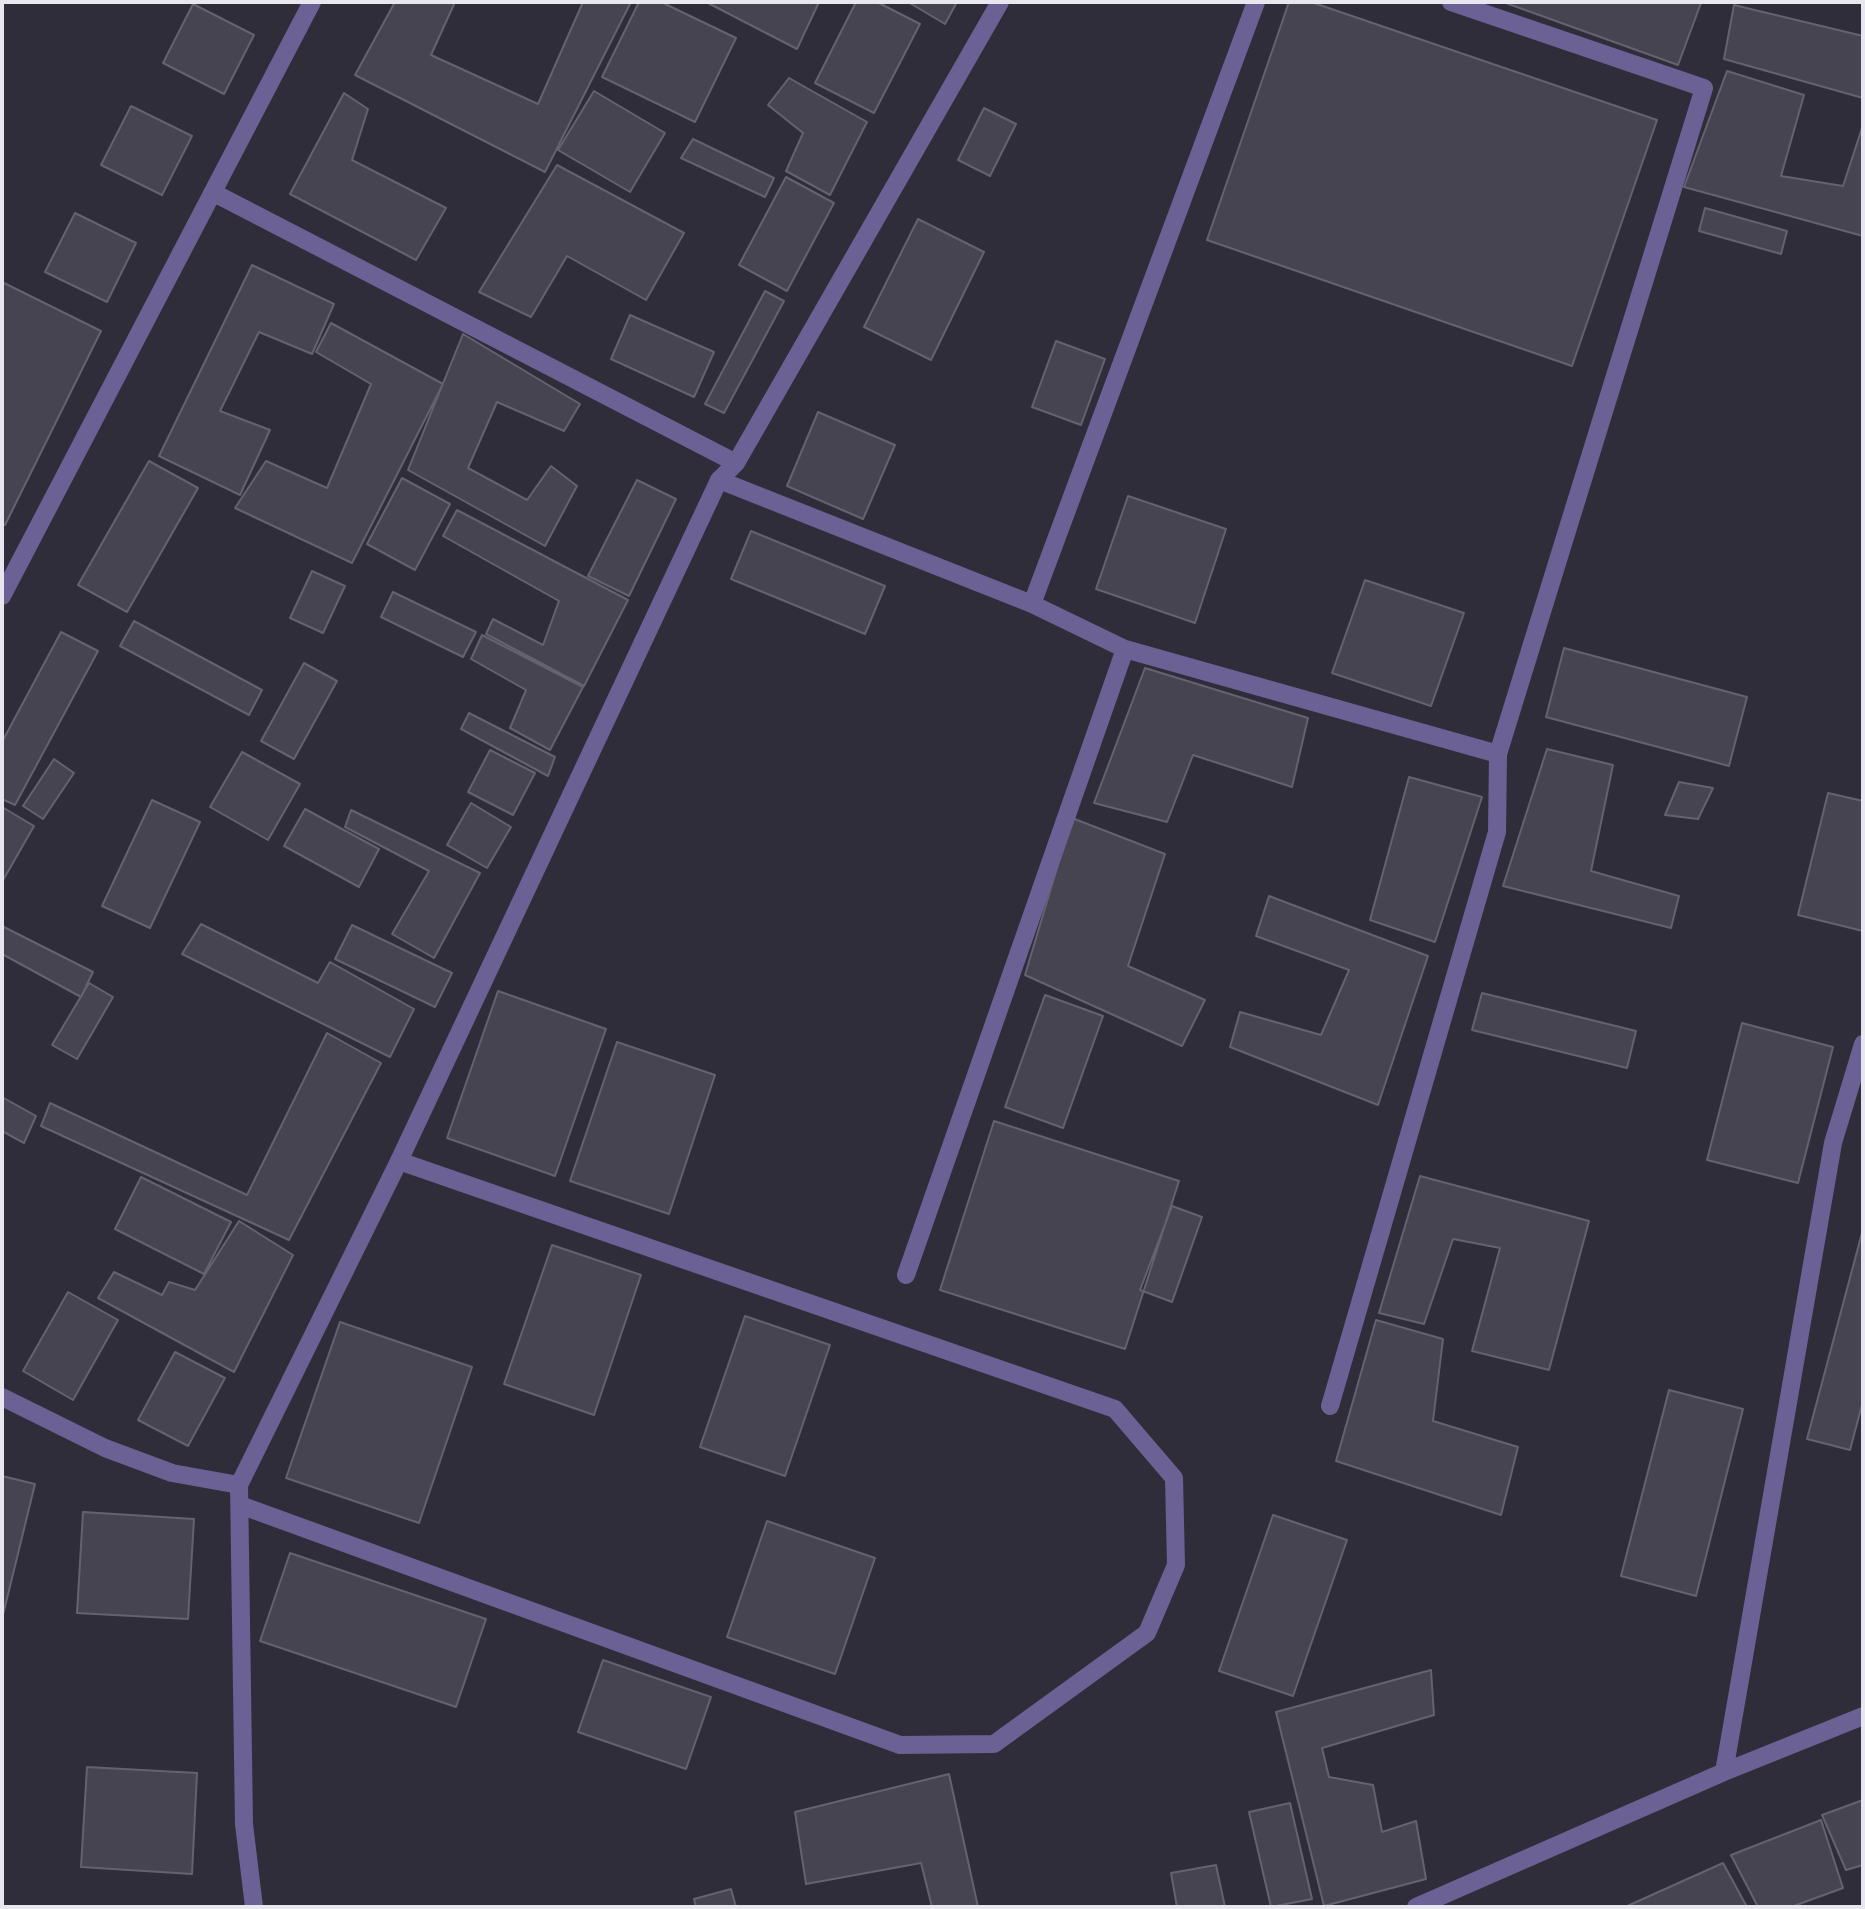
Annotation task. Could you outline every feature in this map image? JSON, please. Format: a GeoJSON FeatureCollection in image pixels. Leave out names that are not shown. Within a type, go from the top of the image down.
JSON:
{"type":"FeatureCollection","features":[{"type":"Feature","properties":{"kind":"street"},"geometry":{"type":"LineString","coordinates":[[2,596],[312,2]]}},
{"type":"Feature","properties":{"kind":"street"},"geometry":{"type":"LineString","coordinates":[[254,1907],[244,1824],[239,1485],[399,1161],[719,480],[736,463],[1000,2]]}},
{"type":"Feature","properties":{"kind":"street"},"geometry":{"type":"LineString","coordinates":[[1032,604],[1256,2]]}},
{"type":"Feature","properties":{"kind":"street"},"geometry":{"type":"LineString","coordinates":[[1330,1406],[1497,832],[1498,754],[1704,88],[1451,2]]}},
{"type":"Feature","properties":{"kind":"street"},"geometry":{"type":"LineString","coordinates":[[214,192],[736,463]]}},
{"type":"Feature","properties":{"kind":"street"},"geometry":{"type":"LineString","coordinates":[[719,480],[1032,604],[1125,649],[1498,754]]}},
{"type":"Feature","properties":{"kind":"street"},"geometry":{"type":"LineString","coordinates":[[906,1275],[1125,649]]}},
{"type":"Feature","properties":{"kind":"street"},"geometry":{"type":"LineString","coordinates":[[1724,1772],[1833,1143],[1863,1044]]}},
{"type":"Feature","properties":{"kind":"street"},"geometry":{"type":"LineString","coordinates":[[240,1505],[900,1745],[994,1744],[1147,1633],[1176,1565],[1174,1478],[1115,1409],[399,1161]]}},
{"type":"Feature","properties":{"kind":"street"},"geometry":{"type":"LineString","coordinates":[[2,1397],[105,1448],[172,1473],[239,1485]]}},
{"type":"Feature","properties":{"kind":"street"},"geometry":{"type":"LineString","coordinates":[[1416,1907],[1724,1772],[1863,1716]]}},
{"type":"Feature","properties":{"kind":"building"},"geometry":{"type":"Polygon","coordinates":[[[395,2],[455,2],[431,55],[538,104],[583,2],[631,2],[545,172],[355,75],[395,2]]]}},
{"type":"Feature","properties":{"kind":"building"},"geometry":{"type":"Polygon","coordinates":[[[639,2],[661,2],[736,38],[695,122],[602,77],[639,2]]]}},
{"type":"Feature","properties":{"kind":"building"},"geometry":{"type":"Polygon","coordinates":[[[706,2],[819,2],[797,49],[706,2]]]}},
{"type":"Feature","properties":{"kind":"building"},"geometry":{"type":"Polygon","coordinates":[[[856,2],[877,2],[920,24],[874,113],[815,83],[856,2]]]}},
{"type":"Feature","properties":{"kind":"building"},"geometry":{"type":"Polygon","coordinates":[[[908,2],[957,2],[945,24],[908,2]]]}},
{"type":"Feature","properties":{"kind":"building"},"geometry":{"type":"Polygon","coordinates":[[[1289,2],[1311,2],[1657,120],[1572,366],[1207,240],[1289,2]]]}},
{"type":"Feature","properties":{"kind":"building"},"geometry":{"type":"Polygon","coordinates":[[[1503,2],[1697,2],[1701,3],[1678,65],[1503,2]]]}},
{"type":"Feature","properties":{"kind":"building"},"geometry":{"type":"Polygon","coordinates":[[[193,4],[254,35],[224,94],[163,63],[193,4]]]}},
{"type":"Feature","properties":{"kind":"building"},"geometry":{"type":"Polygon","coordinates":[[[1734,5],[1863,36],[1863,98],[1724,59],[1734,5]]]}},
{"type":"Feature","properties":{"kind":"building"},"geometry":{"type":"Polygon","coordinates":[[[1727,71],[1804,95],[1781,176],[1843,186],[1863,125],[1863,236],[1684,187],[1727,71]]]}},
{"type":"Feature","properties":{"kind":"building"},"geometry":{"type":"Polygon","coordinates":[[[789,78],[867,122],[830,195],[786,171],[803,133],[768,105],[789,78]]]}},
{"type":"Feature","properties":{"kind":"building"},"geometry":{"type":"Polygon","coordinates":[[[594,91],[665,133],[630,192],[558,150],[594,91]]]}},
{"type":"Feature","properties":{"kind":"building"},"geometry":{"type":"Polygon","coordinates":[[[344,93],[368,109],[352,160],[446,208],[416,260],[290,194],[344,93]]]}},
{"type":"Feature","properties":{"kind":"building"},"geometry":{"type":"Polygon","coordinates":[[[131,106],[192,136],[162,195],[101,165],[131,106]]]}},
{"type":"Feature","properties":{"kind":"building"},"geometry":{"type":"Polygon","coordinates":[[[984,108],[1016,124],[990,176],[958,160],[984,108]]]}},
{"type":"Feature","properties":{"kind":"building"},"geometry":{"type":"Polygon","coordinates":[[[693,139],[774,178],[765,197],[681,158],[693,139]]]}},
{"type":"Feature","properties":{"kind":"building"},"geometry":{"type":"Polygon","coordinates":[[[557,165],[684,233],[646,300],[567,256],[531,317],[479,292],[557,165]]]}},
{"type":"Feature","properties":{"kind":"building"},"geometry":{"type":"Polygon","coordinates":[[[786,177],[834,203],[787,291],[739,265],[786,177]]]}},
{"type":"Feature","properties":{"kind":"building"},"geometry":{"type":"Polygon","coordinates":[[[1705,208],[1787,231],[1781,254],[1699,231],[1705,208]]]}},
{"type":"Feature","properties":{"kind":"building"},"geometry":{"type":"Polygon","coordinates":[[[75,213],[136,243],[107,302],[45,272],[75,213]]]}},
{"type":"Feature","properties":{"kind":"building"},"geometry":{"type":"Polygon","coordinates":[[[918,219],[984,252],[931,360],[864,327],[918,219]]]}},
{"type":"Feature","properties":{"kind":"building"},"geometry":{"type":"Polygon","coordinates":[[[252,265],[334,304],[312,354],[259,332],[220,411],[270,430],[240,495],[159,456],[252,265]]]}},
{"type":"Feature","properties":{"kind":"building"},"geometry":{"type":"Polygon","coordinates":[[[2,282],[101,331],[5,525],[2,523],[2,282]]]}},
{"type":"Feature","properties":{"kind":"building"},"geometry":{"type":"Polygon","coordinates":[[[765,291],[784,301],[724,413],[705,404],[765,291]]]}},
{"type":"Feature","properties":{"kind":"building"},"geometry":{"type":"Polygon","coordinates":[[[630,315],[714,352],[694,397],[611,359],[630,315]]]}},
{"type":"Feature","properties":{"kind":"building"},"geometry":{"type":"Polygon","coordinates":[[[331,323],[443,384],[352,563],[235,508],[266,461],[327,488],[371,384],[316,352],[331,323]]]}},
{"type":"Feature","properties":{"kind":"building"},"geometry":{"type":"Polygon","coordinates":[[[463,334],[580,404],[564,431],[497,402],[468,468],[527,500],[551,466],[577,486],[545,546],[408,470],[463,334]]]}},
{"type":"Feature","properties":{"kind":"building"},"geometry":{"type":"Polygon","coordinates":[[[1056,341],[1105,359],[1081,425],[1032,407],[1056,341]]]}},
{"type":"Feature","properties":{"kind":"building"},"geometry":{"type":"Polygon","coordinates":[[[818,412],[895,445],[863,519],[787,486],[818,412]]]}},
{"type":"Feature","properties":{"kind":"building"},"geometry":{"type":"Polygon","coordinates":[[[149,461],[198,488],[127,612],[78,585],[149,461]]]}},
{"type":"Feature","properties":{"kind":"building"},"geometry":{"type":"Polygon","coordinates":[[[402,478],[450,504],[415,570],[367,544],[402,478]]]}},
{"type":"Feature","properties":{"kind":"building"},"geometry":{"type":"Polygon","coordinates":[[[637,480],[676,499],[629,596],[588,576],[637,480]]]}},
{"type":"Feature","properties":{"kind":"building"},"geometry":{"type":"Polygon","coordinates":[[[1128,496],[1226,529],[1195,623],[1096,589],[1128,496]]]}},
{"type":"Feature","properties":{"kind":"building"},"geometry":{"type":"Polygon","coordinates":[[[457,510],[628,600],[584,686],[486,634],[493,619],[543,645],[559,601],[443,536],[457,510]]]}},
{"type":"Feature","properties":{"kind":"building"},"geometry":{"type":"Polygon","coordinates":[[[751,531],[885,586],[865,634],[731,579],[751,531]]]}},
{"type":"Feature","properties":{"kind":"building"},"geometry":{"type":"Polygon","coordinates":[[[312,571],[345,586],[323,633],[290,618],[312,571]]]}},
{"type":"Feature","properties":{"kind":"building"},"geometry":{"type":"Polygon","coordinates":[[[1365,580],[1464,613],[1431,706],[1332,673],[1365,580]]]}},
{"type":"Feature","properties":{"kind":"building"},"geometry":{"type":"Polygon","coordinates":[[[393,592],[476,632],[463,657],[381,617],[393,592]]]}},
{"type":"Feature","properties":{"kind":"building"},"geometry":{"type":"Polygon","coordinates":[[[134,621],[262,690],[249,715],[120,646],[134,621]]]}},
{"type":"Feature","properties":{"kind":"building"},"geometry":{"type":"Polygon","coordinates":[[[61,632],[98,651],[15,805],[2,799],[2,742],[61,632]]]}},
{"type":"Feature","properties":{"kind":"building"},"geometry":{"type":"Polygon","coordinates":[[[482,635],[583,687],[550,750],[510,728],[526,690],[471,659],[482,635]]]}},
{"type":"Feature","properties":{"kind":"building"},"geometry":{"type":"Polygon","coordinates":[[[1564,648],[1747,697],[1729,766],[1546,717],[1564,648]]]}},
{"type":"Feature","properties":{"kind":"building"},"geometry":{"type":"Polygon","coordinates":[[[304,663],[337,681],[294,759],[261,741],[304,663]]]}},
{"type":"Feature","properties":{"kind":"building"},"geometry":{"type":"Polygon","coordinates":[[[1145,668],[1308,718],[1292,787],[1193,755],[1167,822],[1094,803],[1145,668]]]}},
{"type":"Feature","properties":{"kind":"building"},"geometry":{"type":"Polygon","coordinates":[[[469,713],[555,757],[548,776],[461,729],[469,713]]]}},
{"type":"Feature","properties":{"kind":"building"},"geometry":{"type":"Polygon","coordinates":[[[1547,749],[1613,765],[1591,871],[1679,896],[1671,928],[1503,886],[1547,749]]]}},
{"type":"Feature","properties":{"kind":"building"},"geometry":{"type":"Polygon","coordinates":[[[490,750],[535,773],[513,815],[468,792],[490,750]]]}},
{"type":"Feature","properties":{"kind":"building"},"geometry":{"type":"Polygon","coordinates":[[[242,752],[300,784],[268,840],[210,807],[242,752]]]}},
{"type":"Feature","properties":{"kind":"building"},"geometry":{"type":"Polygon","coordinates":[[[54,759],[74,773],[43,819],[23,806],[54,759]]]}},
{"type":"Feature","properties":{"kind":"building"},"geometry":{"type":"Polygon","coordinates":[[[1409,777],[1482,797],[1435,942],[1370,920],[1409,777]]]}},
{"type":"Feature","properties":{"kind":"building"},"geometry":{"type":"Polygon","coordinates":[[[1679,782],[1713,788],[1698,819],[1665,815],[1679,782]]]}},
{"type":"Feature","properties":{"kind":"building"},"geometry":{"type":"Polygon","coordinates":[[[1828,793],[1863,801],[1863,931],[1798,915],[1828,793]]]}},
{"type":"Feature","properties":{"kind":"building"},"geometry":{"type":"Polygon","coordinates":[[[152,800],[200,822],[150,928],[102,906],[152,800]]]}},
{"type":"Feature","properties":{"kind":"building"},"geometry":{"type":"Polygon","coordinates":[[[471,803],[511,827],[487,868],[447,845],[471,803]]]}},
{"type":"Feature","properties":{"kind":"building"},"geometry":{"type":"Polygon","coordinates":[[[2,807],[34,826],[2,882],[2,807]]]}},
{"type":"Feature","properties":{"kind":"building"},"geometry":{"type":"Polygon","coordinates":[[[305,809],[379,849],[359,887],[284,846],[305,809]]]}},
{"type":"Feature","properties":{"kind":"building"},"geometry":{"type":"Polygon","coordinates":[[[351,810],[480,873],[434,958],[392,934],[429,871],[345,827],[351,810]]]}},
{"type":"Feature","properties":{"kind":"building"},"geometry":{"type":"Polygon","coordinates":[[[1072,818],[1165,854],[1128,966],[1205,1000],[1182,1046],[1025,975],[1072,818]]]}},
{"type":"Feature","properties":{"kind":"building"},"geometry":{"type":"Polygon","coordinates":[[[1269,896],[1428,956],[1378,1105],[1230,1047],[1240,1012],[1321,1035],[1349,970],[1256,936],[1269,896]]]}},
{"type":"Feature","properties":{"kind":"building"},"geometry":{"type":"Polygon","coordinates":[[[201,924],[318,983],[330,962],[414,1009],[390,1057],[182,954],[201,924]]]}},
{"type":"Feature","properties":{"kind":"building"},"geometry":{"type":"Polygon","coordinates":[[[352,925],[452,973],[435,1007],[335,959],[352,925]]]}},
{"type":"Feature","properties":{"kind":"building"},"geometry":{"type":"Polygon","coordinates":[[[2,926],[93,972],[81,997],[2,954],[2,926]]]}},
{"type":"Feature","properties":{"kind":"building"},"geometry":{"type":"Polygon","coordinates":[[[89,983],[113,997],[77,1059],[52,1045],[89,983]]]}},
{"type":"Feature","properties":{"kind":"building"},"geometry":{"type":"Polygon","coordinates":[[[498,991],[606,1029],[555,1176],[447,1138],[498,991]]]}},
{"type":"Feature","properties":{"kind":"building"},"geometry":{"type":"Polygon","coordinates":[[[1482,993],[1636,1031],[1627,1068],[1472,1030],[1482,993]]]}},
{"type":"Feature","properties":{"kind":"building"},"geometry":{"type":"Polygon","coordinates":[[[1045,995],[1103,1016],[1063,1128],[1005,1107],[1045,995]]]}},
{"type":"Feature","properties":{"kind":"building"},"geometry":{"type":"Polygon","coordinates":[[[1742,1023],[1833,1047],[1798,1183],[1707,1160],[1742,1023]]]}},
{"type":"Feature","properties":{"kind":"building"},"geometry":{"type":"Polygon","coordinates":[[[327,1033],[381,1063],[289,1240],[41,1126],[50,1103],[247,1195],[327,1033]]]}},
{"type":"Feature","properties":{"kind":"building"},"geometry":{"type":"Polygon","coordinates":[[[617,1042],[715,1075],[669,1214],[570,1181],[617,1042]]]}},
{"type":"Feature","properties":{"kind":"building"},"geometry":{"type":"Polygon","coordinates":[[[2,1097],[36,1116],[24,1143],[2,1131],[2,1097]]]}},
{"type":"Feature","properties":{"kind":"building"},"geometry":{"type":"Polygon","coordinates":[[[994,1121],[1179,1181],[1125,1349],[940,1290],[994,1121]]]}},
{"type":"Feature","properties":{"kind":"building"},"geometry":{"type":"Polygon","coordinates":[[[1420,1176],[1589,1221],[1549,1370],[1472,1351],[1500,1248],[1453,1239],[1424,1324],[1379,1313],[1420,1176]]]}},
{"type":"Feature","properties":{"kind":"building"},"geometry":{"type":"Polygon","coordinates":[[[141,1177],[231,1222],[204,1274],[115,1229],[141,1177]]]}},
{"type":"Feature","properties":{"kind":"building"},"geometry":{"type":"Polygon","coordinates":[[[1172,1206],[1202,1217],[1172,1302],[1140,1290],[1172,1206]]]}},
{"type":"Feature","properties":{"kind":"building"},"geometry":{"type":"Polygon","coordinates":[[[239,1221],[293,1255],[234,1372],[98,1298],[114,1272],[162,1295],[169,1282],[195,1290],[239,1221]]]}},
{"type":"Feature","properties":{"kind":"building"},"geometry":{"type":"Polygon","coordinates":[[[1863,1229],[1863,1401],[1850,1450],[1807,1439],[1863,1229]]]}},
{"type":"Feature","properties":{"kind":"building"},"geometry":{"type":"Polygon","coordinates":[[[552,1245],[641,1275],[594,1415],[504,1384],[552,1245]]]}},
{"type":"Feature","properties":{"kind":"building"},"geometry":{"type":"Polygon","coordinates":[[[68,1292],[118,1320],[73,1400],[23,1371],[68,1292]]]}},
{"type":"Feature","properties":{"kind":"building"},"geometry":{"type":"Polygon","coordinates":[[[745,1316],[830,1345],[785,1476],[700,1447],[745,1316]]]}},
{"type":"Feature","properties":{"kind":"building"},"geometry":{"type":"Polygon","coordinates":[[[1376,1320],[1443,1339],[1433,1421],[1518,1447],[1501,1515],[1336,1461],[1376,1320]]]}},
{"type":"Feature","properties":{"kind":"building"},"geometry":{"type":"Polygon","coordinates":[[[340,1322],[472,1367],[419,1523],[286,1478],[340,1322]]]}},
{"type":"Feature","properties":{"kind":"building"},"geometry":{"type":"Polygon","coordinates":[[[175,1352],[225,1378],[188,1446],[138,1420],[175,1352]]]}},
{"type":"Feature","properties":{"kind":"building"},"geometry":{"type":"Polygon","coordinates":[[[1669,1390],[1743,1409],[1696,1596],[1621,1576],[1669,1390]]]}},
{"type":"Feature","properties":{"kind":"building"},"geometry":{"type":"Polygon","coordinates":[[[2,1476],[35,1484],[2,1619],[2,1476]]]}},
{"type":"Feature","properties":{"kind":"building"},"geometry":{"type":"Polygon","coordinates":[[[83,1512],[194,1519],[188,1619],[77,1613],[83,1512]]]}},
{"type":"Feature","properties":{"kind":"building"},"geometry":{"type":"Polygon","coordinates":[[[1273,1515],[1347,1540],[1293,1696],[1219,1671],[1273,1515]]]}},
{"type":"Feature","properties":{"kind":"building"},"geometry":{"type":"Polygon","coordinates":[[[767,1521],[875,1558],[835,1674],[727,1637],[767,1521]]]}},
{"type":"Feature","properties":{"kind":"building"},"geometry":{"type":"Polygon","coordinates":[[[290,1553],[486,1619],[456,1707],[260,1641],[290,1553]]]}},
{"type":"Feature","properties":{"kind":"building"},"geometry":{"type":"Polygon","coordinates":[[[603,1660],[711,1697],[686,1769],[578,1732],[603,1660]]]}},
{"type":"Feature","properties":{"kind":"building"},"geometry":{"type":"Polygon","coordinates":[[[1431,1670],[1434,1715],[1322,1748],[1329,1777],[1373,1785],[1382,1832],[1416,1821],[1426,1879],[1324,1906],[1276,1712],[1431,1670]]]}},
{"type":"Feature","properties":{"kind":"building"},"geometry":{"type":"Polygon","coordinates":[[[87,1767],[197,1773],[192,1874],[81,1867],[87,1767]]]}},
{"type":"Feature","properties":{"kind":"building"},"geometry":{"type":"Polygon","coordinates":[[[949,1774],[978,1907],[932,1907],[921,1863],[806,1884],[795,1812],[949,1774]]]}},
{"type":"Feature","properties":{"kind":"building"},"geometry":{"type":"Polygon","coordinates":[[[1863,1800],[1863,1865],[1846,1870],[1822,1815],[1863,1800]]]}},
{"type":"Feature","properties":{"kind":"building"},"geometry":{"type":"Polygon","coordinates":[[[1290,1803],[1312,1899],[1271,1907],[1249,1812],[1290,1803]]]}},
{"type":"Feature","properties":{"kind":"building"},"geometry":{"type":"Polygon","coordinates":[[[1821,1820],[1843,1888],[1791,1907],[1758,1907],[1731,1855],[1821,1820]]]}},
{"type":"Feature","properties":{"kind":"building"},"geometry":{"type":"Polygon","coordinates":[[[1723,1863],[1747,1907],[1625,1907],[1723,1863]]]}},
{"type":"Feature","properties":{"kind":"building"},"geometry":{"type":"Polygon","coordinates":[[[1216,1865],[1225,1907],[1177,1907],[1171,1873],[1216,1865]]]}},
{"type":"Feature","properties":{"kind":"building"},"geometry":{"type":"Polygon","coordinates":[[[731,1889],[736,1907],[696,1907],[694,1899],[731,1889]]]}}]}
